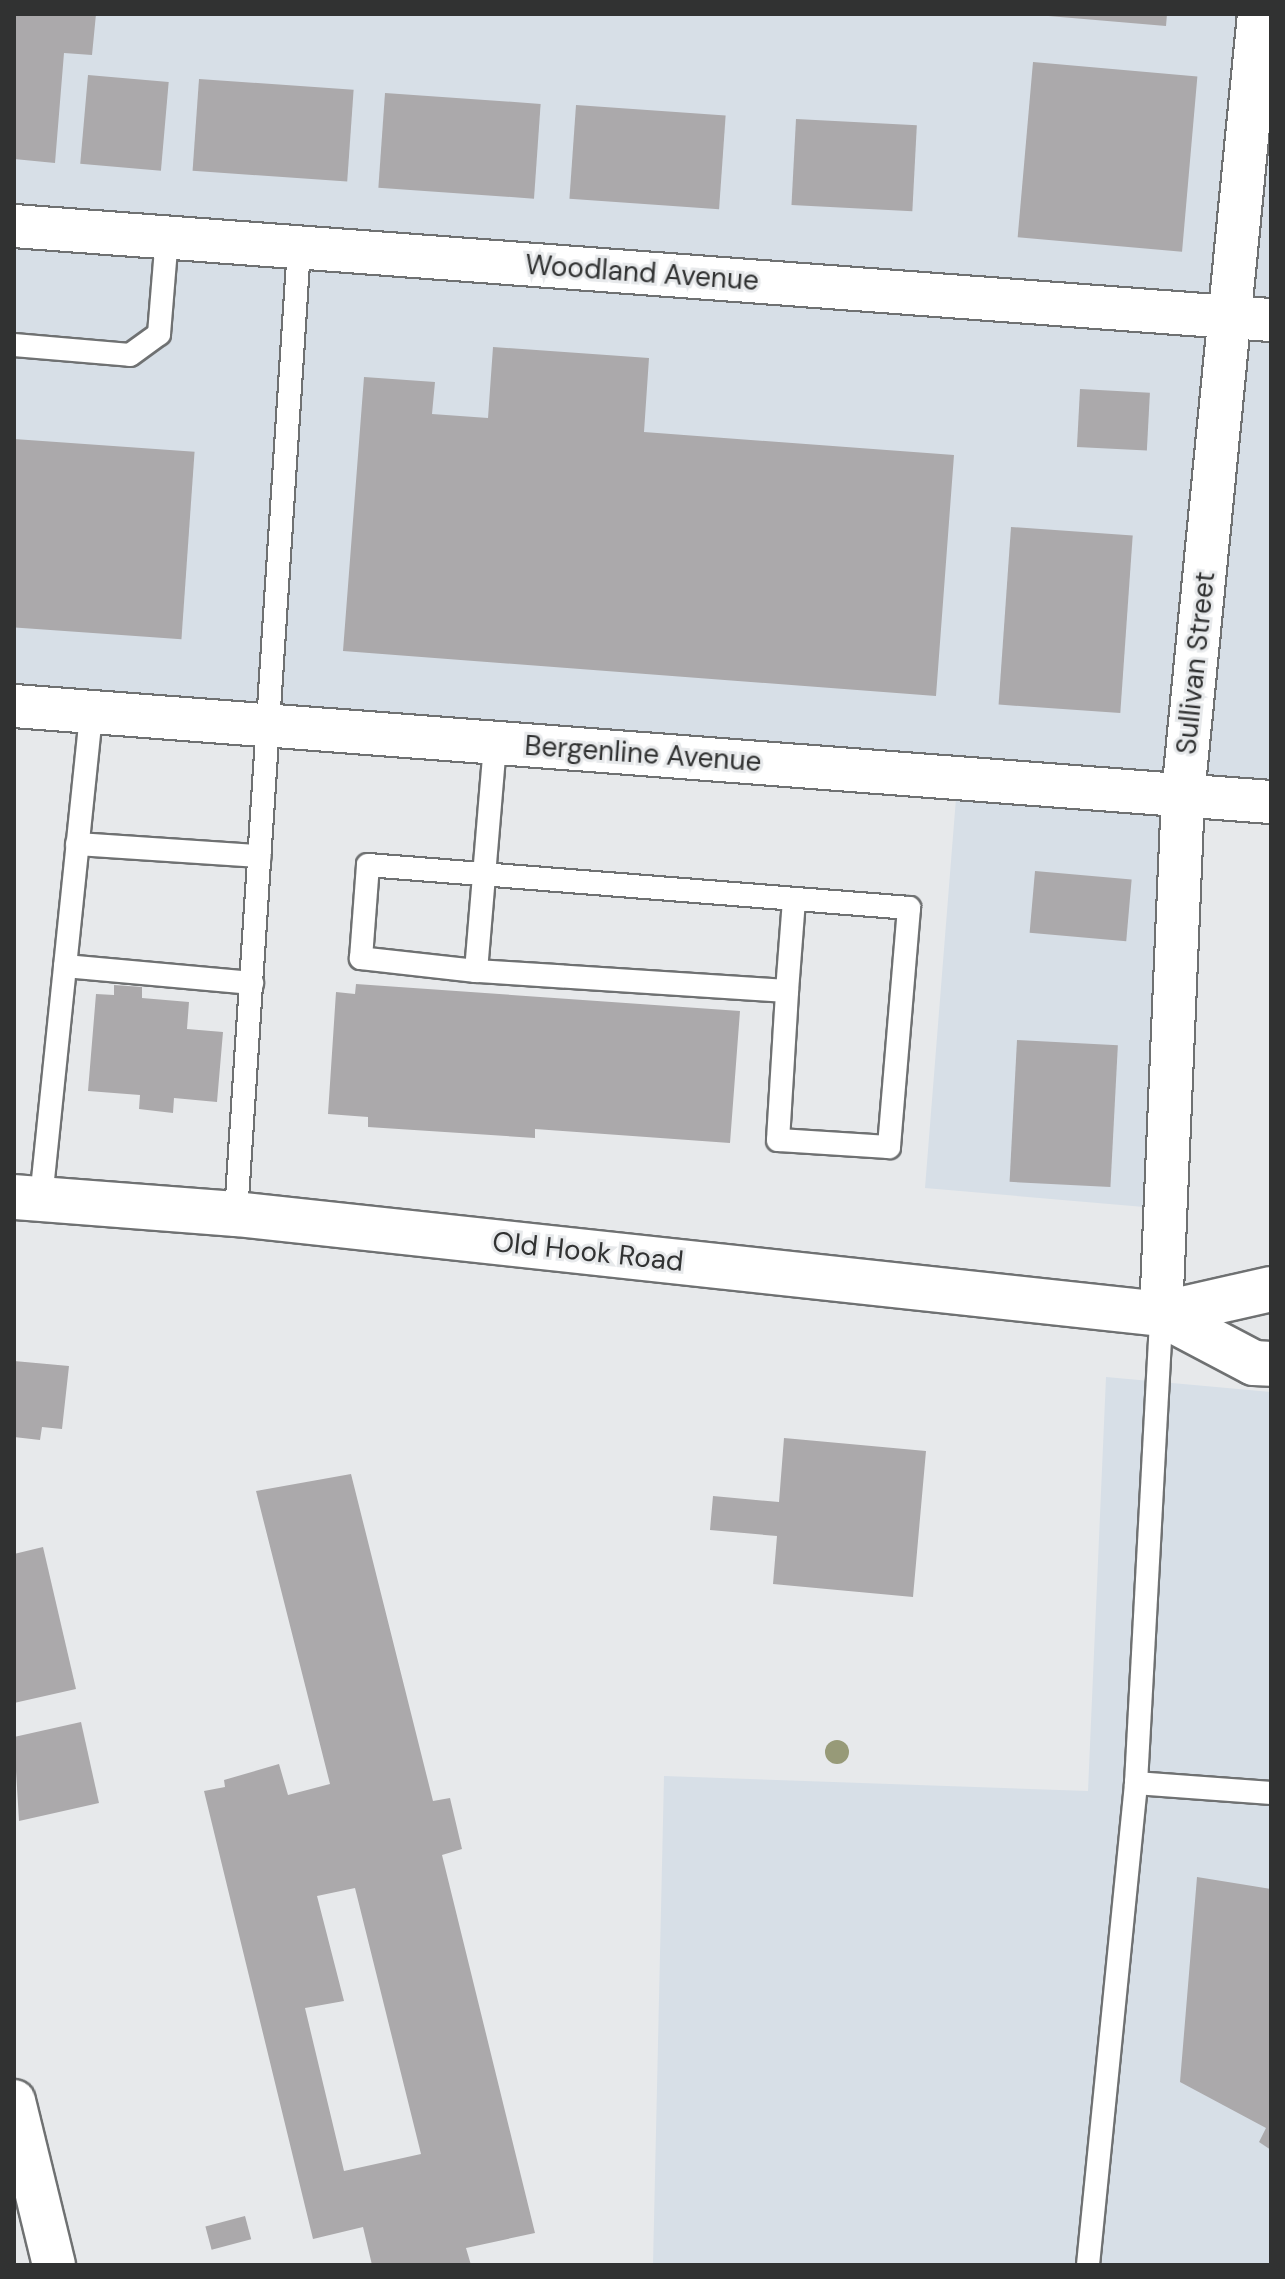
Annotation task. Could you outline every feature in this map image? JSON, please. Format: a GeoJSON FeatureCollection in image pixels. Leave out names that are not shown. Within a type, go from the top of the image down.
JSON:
{"type":"FeatureCollection","features":[{"type":"Feature","properties":{"kind":"main road","name":"Old Hook Road"},"geometry":{"type":"LineString","coordinates":[[28,1198],[236,1214],[1161,1314],[1271,1289]]}},
{"type":"Feature","properties":{"kind":"main road","name":"Old Hook Road"},"geometry":{"type":"LineString","coordinates":[[1161,1314],[1254,1363],[1271,1364]]}},
{"type":"Feature","properties":{"kind":"street","name":"Sullivan Street"},"geometry":{"type":"LineString","coordinates":[[1161,1314],[1183,795],[1259,14]]}},
{"type":"Feature","properties":{"kind":"street","name":"Woodland Avenue"},"geometry":{"type":"LineString","coordinates":[[14,226],[1271,320]]}},
{"type":"Feature","properties":{"kind":"street","name":"Bergenline Avenue"},"geometry":{"type":"LineString","coordinates":[[14,706],[1271,802]]}},
{"type":"Feature","properties":{"kind":"street"},"geometry":{"type":"LineString","coordinates":[[14,2101],[54,2265]]}},
{"type":"Feature","properties":{"kind":"lane"},"geometry":{"type":"LineString","coordinates":[[14,345],[130,355],[150,341],[159,334],[167,237]]}},
{"type":"Feature","properties":{"kind":"lane"},"geometry":{"type":"LineString","coordinates":[[236,1214],[299,248]]}},
{"type":"Feature","properties":{"kind":"lane"},"geometry":{"type":"LineString","coordinates":[[28,1198],[65,966],[91,712]]}},
{"type":"Feature","properties":{"kind":"lane"},"geometry":{"type":"LineString","coordinates":[[476,971],[495,743]]}},
{"type":"Feature","properties":{"kind":"lane"},"geometry":{"type":"LineString","coordinates":[[77,844],[260,856]]}},
{"type":"Feature","properties":{"kind":"lane"},"geometry":{"type":"LineString","coordinates":[[787,991],[476,971],[361,958],[368,865],[483,877],[909,908],[889,1147],[778,1140],[794,900]]}},
{"type":"Feature","properties":{"kind":"lane"},"geometry":{"type":"LineString","coordinates":[[65,966],[252,983]]}},
{"type":"Feature","properties":{"kind":"lane"},"geometry":{"type":"LineString","coordinates":[[1088,2265],[1136,1783],[1161,1314]]}},
{"type":"Feature","properties":{"kind":"lane"},"geometry":{"type":"LineString","coordinates":[[1136,1783],[1271,1793]]}},
{"type":"Feature","properties":{"kind":"shaded area"},"geometry":{"type":"Polygon","coordinates":[[[14,14],[1271,14],[1271,809],[1191,803],[1179,1210],[925,1188],[958,773],[14,707],[14,14]]]}},
{"type":"Feature","properties":{"kind":"shaded area"},"geometry":{"type":"Polygon","coordinates":[[[1106,1377],[1271,1392],[1271,2265],[653,2265],[664,1776],[1088,1791],[1106,1377]]]}},
{"type":"Feature","properties":{"kind":"building"},"geometry":{"type":"Polygon","coordinates":[[[14,14],[96,14],[92,55],[64,53],[55,163],[14,159],[14,14]]]}},
{"type":"Feature","properties":{"kind":"building"},"geometry":{"type":"Polygon","coordinates":[[[1025,14],[1167,14],[1166,26],[1025,14]]]}},
{"type":"Feature","properties":{"kind":"building"},"geometry":{"type":"Polygon","coordinates":[[[1033,62],[1197,76],[1182,252],[1018,237],[1033,62]]]}},
{"type":"Feature","properties":{"kind":"building"},"geometry":{"type":"Polygon","coordinates":[[[88,75],[169,82],[161,171],[80,164],[88,75]]]}},
{"type":"Feature","properties":{"kind":"building"},"geometry":{"type":"Polygon","coordinates":[[[199,79],[354,90],[347,182],[193,171],[199,79]]]}},
{"type":"Feature","properties":{"kind":"building"},"geometry":{"type":"Polygon","coordinates":[[[385,93],[541,104],[534,199],[378,188],[385,93]]]}},
{"type":"Feature","properties":{"kind":"building"},"geometry":{"type":"Polygon","coordinates":[[[576,105],[726,115],[719,209],[569,199],[576,105]]]}},
{"type":"Feature","properties":{"kind":"building"},"geometry":{"type":"Polygon","coordinates":[[[796,119],[917,125],[912,211],[791,205],[796,119]]]}},
{"type":"Feature","properties":{"kind":"building"},"geometry":{"type":"Polygon","coordinates":[[[493,347],[649,358],[644,432],[954,455],[936,696],[343,651],[364,377],[435,382],[432,414],[488,418],[493,347]]]}},
{"type":"Feature","properties":{"kind":"building"},"geometry":{"type":"Polygon","coordinates":[[[1080,389],[1150,393],[1147,451],[1077,447],[1080,389]]]}},
{"type":"Feature","properties":{"kind":"building"},"geometry":{"type":"Polygon","coordinates":[[[14,439],[195,452],[181,639],[14,627],[14,439]]]}},
{"type":"Feature","properties":{"kind":"building"},"geometry":{"type":"Polygon","coordinates":[[[1011,527],[1133,536],[1120,713],[999,705],[1011,527]]]}},
{"type":"Feature","properties":{"kind":"building"},"geometry":{"type":"Polygon","coordinates":[[[1035,871],[1132,879],[1126,941],[1030,933],[1035,871]]]}},
{"type":"Feature","properties":{"kind":"building"},"geometry":{"type":"Polygon","coordinates":[[[356,984],[740,1011],[730,1143],[535,1129],[535,1138],[368,1127],[368,1117],[328,1114],[336,992],[355,994],[356,984]]]}},
{"type":"Feature","properties":{"kind":"building"},"geometry":{"type":"Polygon","coordinates":[[[114,985],[142,987],[142,998],[189,1002],[187,1029],[223,1032],[217,1102],[174,1098],[173,1113],[139,1109],[140,1095],[88,1091],[96,994],[114,995],[114,985]]]}},
{"type":"Feature","properties":{"kind":"building"},"geometry":{"type":"Polygon","coordinates":[[[1017,1040],[1118,1045],[1110,1187],[1010,1182],[1017,1040]]]}},
{"type":"Feature","properties":{"kind":"building"},"geometry":{"type":"Polygon","coordinates":[[[14,1361],[69,1366],[62,1429],[42,1427],[40,1440],[14,1437],[14,1361]]]}},
{"type":"Feature","properties":{"kind":"building"},"geometry":{"type":"Polygon","coordinates":[[[784,1438],[926,1451],[913,1597],[773,1584],[777,1536],[710,1530],[713,1496],[779,1502],[784,1438]]]}},
{"type":"Feature","properties":{"kind":"building"},"geometry":{"type":"Polygon","coordinates":[[[351,1474],[433,1801],[450,1798],[462,1849],[442,1855],[535,2233],[466,2248],[471,2265],[372,2265],[363,2227],[313,2239],[204,1791],[225,1787],[224,1780],[279,1764],[288,1795],[330,1784],[256,1491],[351,1474]],[[355,1888],[317,1896],[344,2001],[305,2008],[344,2171],[421,2154],[355,1888]]]}},
{"type":"Feature","properties":{"kind":"building"},"geometry":{"type":"Polygon","coordinates":[[[43,1547],[76,1689],[14,1703],[14,1554],[43,1547]]]}},
{"type":"Feature","properties":{"kind":"building"},"geometry":{"type":"Polygon","coordinates":[[[81,1722],[99,1803],[19,1821],[14,1737],[81,1722]]]}},
{"type":"Feature","properties":{"kind":"building"},"geometry":{"type":"Polygon","coordinates":[[[1197,1877],[1271,1889],[1271,2150],[1259,2142],[1266,2128],[1180,2082],[1197,1877]]]}},
{"type":"Feature","properties":{"kind":"building"},"geometry":{"type":"Polygon","coordinates":[[[245,2216],[251,2239],[212,2250],[205,2227],[245,2216]]]}}]}
